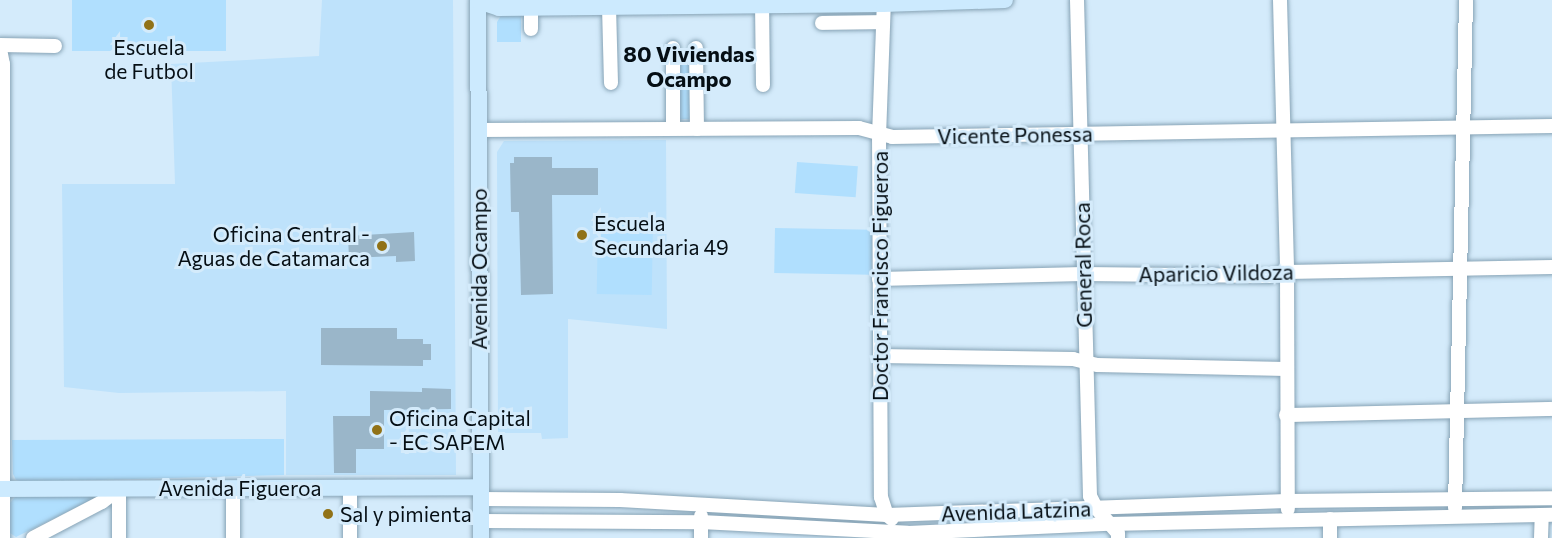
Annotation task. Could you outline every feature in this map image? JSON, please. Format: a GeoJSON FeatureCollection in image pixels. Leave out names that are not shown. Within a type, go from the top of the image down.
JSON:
{"type":"FeatureCollection","features":[{"type":"Feature","properties":{"kind":"main road"},"geometry":{"type":"LineString","coordinates":[[479,0],[499,8],[531,8],[610,4],[1005,0]]}},
{"type":"Feature","properties":{"kind":"main road","name":"Avenida Ocampo"},"geometry":{"type":"LineString","coordinates":[[479,0],[481,530]]}},
{"type":"Feature","properties":{"kind":"main road","name":"Avenida Figueroa"},"geometry":{"type":"LineString","coordinates":[[2,489],[350,487],[480,493]]}},
{"type":"Feature","properties":{"kind":"street","name":"General Roca"},"geometry":{"type":"LineString","coordinates":[[1077,0],[1090,496],[1096,508],[1118,533],[1118,538]]}},
{"type":"Feature","properties":{"kind":"street"},"geometry":{"type":"LineString","coordinates":[[1280,0],[1287,272],[1288,520]]}},
{"type":"Feature","properties":{"kind":"street"},"geometry":{"type":"LineString","coordinates":[[1455,516],[1466,0]]}},
{"type":"Feature","properties":{"kind":"street","name":"Doctor Francisco Figueroa"},"geometry":{"type":"LineString","coordinates":[[884,2],[879,134],[879,279],[881,497],[887,515]]}},
{"type":"Feature","properties":{"kind":"street"},"geometry":{"type":"LineString","coordinates":[[763,85],[765,3]]}},
{"type":"Feature","properties":{"kind":"street"},"geometry":{"type":"LineString","coordinates":[[610,4],[611,83]]}},
{"type":"Feature","properties":{"kind":"street"},"geometry":{"type":"LineString","coordinates":[[531,8],[531,29]]}},
{"type":"Feature","properties":{"kind":"street"},"geometry":{"type":"LineString","coordinates":[[822,23],[883,22]]}},
{"type":"Feature","properties":{"kind":"street"},"geometry":{"type":"LineString","coordinates":[[0,45],[55,46]]}},
{"type":"Feature","properties":{"kind":"street"},"geometry":{"type":"LineString","coordinates":[[673,48],[673,128]]}},
{"type":"Feature","properties":{"kind":"street"},"geometry":{"type":"LineString","coordinates":[[696,48],[697,129]]}},
{"type":"Feature","properties":{"kind":"street"},"geometry":{"type":"LineString","coordinates":[[0,49],[3,64],[1,149],[3,538]]}},
{"type":"Feature","properties":{"kind":"street","name":"Vicente Ponessa"},"geometry":{"type":"LineString","coordinates":[[478,130],[860,128],[892,137],[1552,126]]}},
{"type":"Feature","properties":{"kind":"street","name":"Aparicio Vildoza"},"geometry":{"type":"LineString","coordinates":[[879,279],[1083,274],[1270,276],[1287,272],[1552,267]]}},
{"type":"Feature","properties":{"kind":"street"},"geometry":{"type":"LineString","coordinates":[[880,356],[1073,359],[1097,365],[1286,369]]}},
{"type":"Feature","properties":{"kind":"street"},"geometry":{"type":"LineString","coordinates":[[1286,415],[1552,409]]}},
{"type":"Feature","properties":{"kind":"street"},"geometry":{"type":"LineString","coordinates":[[350,487],[350,538]]}},
{"type":"Feature","properties":{"kind":"street"},"geometry":{"type":"LineString","coordinates":[[233,488],[233,538]]}},
{"type":"Feature","properties":{"kind":"street"},"geometry":{"type":"LineString","coordinates":[[33,538],[102,502],[119,489]]}},
{"type":"Feature","properties":{"kind":"street"},"geometry":{"type":"LineString","coordinates":[[119,489],[119,538]]}},
{"type":"Feature","properties":{"kind":"street","name":"Avenida Latzina"},"geometry":{"type":"LineString","coordinates":[[480,493],[887,515],[1287,501],[1552,498]]}},
{"type":"Feature","properties":{"kind":"street"},"geometry":{"type":"LineString","coordinates":[[700,505],[701,538]]}},
{"type":"Feature","properties":{"kind":"street"},"geometry":{"type":"LineString","coordinates":[[887,515],[908,535]]}},
{"type":"Feature","properties":{"kind":"street"},"geometry":{"type":"LineString","coordinates":[[1541,538],[1547,515]]}},
{"type":"Feature","properties":{"kind":"street","name":"Avenida Latzina"},"geometry":{"type":"LineString","coordinates":[[481,530],[701,522],[908,535],[1109,524],[1547,515]]}},
{"type":"Feature","properties":{"kind":"street"},"geometry":{"type":"LineString","coordinates":[[1330,519],[1330,538]]}},
{"type":"Feature","properties":{"kind":"shaded area","name":"Escuela de Futbol"},"geometry":{"type":"Polygon","coordinates":[[[72,0],[226,0],[226,51],[72,51],[72,0]]]}},
{"type":"Feature","properties":{"kind":"shaded area"},"geometry":{"type":"Polygon","coordinates":[[[322,0],[453,0],[456,475],[286,475],[286,391],[119,393],[64,387],[62,184],[175,184],[171,64],[319,56],[322,0]]]}},
{"type":"Feature","properties":{"kind":"shaded area"},"geometry":{"type":"Polygon","coordinates":[[[502,14],[521,14],[521,42],[497,42],[497,22],[502,14]]]}},
{"type":"Feature","properties":{"kind":"shaded area"},"geometry":{"type":"Polygon","coordinates":[[[677,52],[691,52],[691,119],[677,119],[677,52]]]}},
{"type":"Feature","properties":{"kind":"shaded area","name":"Escuela Secundaria 49"},"geometry":{"type":"Polygon","coordinates":[[[666,140],[667,329],[568,319],[568,438],[542,439],[541,433],[498,433],[497,152],[504,141],[666,140]]]}},
{"type":"Feature","properties":{"kind":"shaded area"},"geometry":{"type":"Polygon","coordinates":[[[797,162],[858,166],[856,197],[795,193],[797,162]]]}},
{"type":"Feature","properties":{"kind":"shaded area"},"geometry":{"type":"Polygon","coordinates":[[[598,221],[653,222],[652,295],[597,294],[598,221]]]}},
{"type":"Feature","properties":{"kind":"shaded area"},"geometry":{"type":"Polygon","coordinates":[[[775,228],[872,230],[871,275],[774,273],[775,228]]]}},
{"type":"Feature","properties":{"kind":"shaded area"},"geometry":{"type":"Polygon","coordinates":[[[284,439],[284,475],[22,482],[16,480],[13,474],[12,440],[284,439]]]}},
{"type":"Feature","properties":{"kind":"shaded area"},"geometry":{"type":"Polygon","coordinates":[[[15,497],[97,497],[16,537],[10,533],[10,503],[15,497]]]}},
{"type":"Feature","properties":{"kind":"building"},"geometry":{"type":"Polygon","coordinates":[[[514,157],[552,157],[552,168],[598,168],[598,195],[552,195],[553,294],[521,295],[519,212],[511,212],[510,163],[514,163],[514,157]]]}},
{"type":"Feature","properties":{"kind":"building","name":"Oficina Central - Aguas de Catamarca"},"geometry":{"type":"Polygon","coordinates":[[[414,232],[415,261],[396,262],[396,256],[349,258],[348,236],[414,232]]]}},
{"type":"Feature","properties":{"kind":"building"},"geometry":{"type":"Polygon","coordinates":[[[321,328],[397,328],[397,339],[423,339],[423,344],[431,344],[431,360],[423,360],[423,366],[321,365],[321,328]]]}},
{"type":"Feature","properties":{"kind":"building"},"geometry":{"type":"Polygon","coordinates":[[[422,388],[451,389],[451,409],[384,410],[384,449],[356,449],[356,473],[334,473],[333,416],[370,416],[370,391],[422,392],[422,388]]]}},
{"type":"Feature","properties":{"kind":"place","name":"Escuela de Futbol"},"geometry":{"type":"Point","coordinates":[149,25]}},
{"type":"Feature","properties":{"kind":"place","name":"Escuela Secundaria 49"},"geometry":{"type":"Point","coordinates":[582,235]}},
{"type":"Feature","properties":{"kind":"place","name":"Oficina Central - Aguas de Catamarca"},"geometry":{"type":"Point","coordinates":[382,246]}},
{"type":"Feature","properties":{"kind":"place","name":"Oficina Capital - EC SAPEM"},"geometry":{"type":"Point","coordinates":[377,430]}},
{"type":"Feature","properties":{"kind":"place","name":"Sal y pimienta"},"geometry":{"type":"Point","coordinates":[328,514]}},
{"type":"Feature","properties":{"kind":"district","name":"80 Viviendas Ocampo"},"geometry":{"type":"Point","coordinates":[689,66]}}]}
